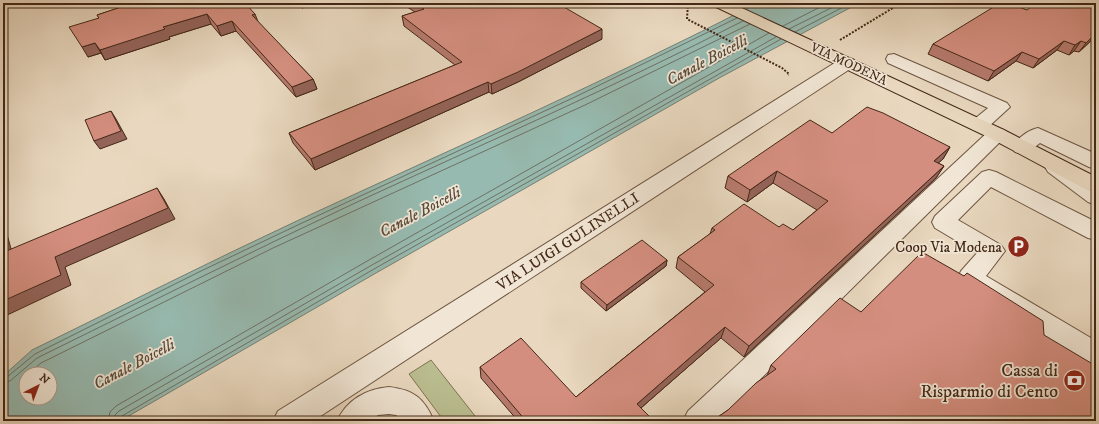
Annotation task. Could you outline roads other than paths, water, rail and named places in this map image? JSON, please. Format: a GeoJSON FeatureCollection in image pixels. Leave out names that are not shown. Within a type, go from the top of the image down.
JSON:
{"type":"FeatureCollection","features":[{"type":"Feature","properties":{"kind":"main road","name":"VIA MODENA"},"geometry":{"type":"LineString","coordinates":[[726,6],[988,130],[1096,186]]}},
{"type":"Feature","properties":{"kind":"street","name":"VIA MODENA"},"geometry":{"type":"LineString","coordinates":[[894,59],[1001,107],[988,130]]}},
{"type":"Feature","properties":{"kind":"street","name":"VIA LUIGI GULINELLI"},"geometry":{"type":"LineString","coordinates":[[288,421],[847,63]]}},
{"type":"Feature","properties":{"kind":"street"},"geometry":{"type":"LineString","coordinates":[[698,421],[988,130]]}},
{"type":"Feature","properties":{"kind":"street"},"geometry":{"type":"LineString","coordinates":[[1022,147],[1038,134],[1096,162]]}},
{"type":"Feature","properties":{"kind":"street"},"geometry":{"type":"LineString","coordinates":[[1044,158],[1065,176],[1096,197]]}},
{"type":"Feature","properties":{"kind":"street"},"geometry":{"type":"LineString","coordinates":[[1096,232],[989,176],[942,222],[993,251],[970,278],[1096,355]]}},
{"type":"Feature","properties":{"kind":"street"},"geometry":{"type":"LineString","coordinates":[[352,421],[366,407],[378,402],[398,401],[406,404],[414,411],[419,421]]}},
{"type":"Feature","properties":{"kind":"water","name":"Canale Boicelli"},"geometry":{"type":"Polygon","coordinates":[[[758,3],[859,3],[721,77],[376,273],[120,421],[3,421],[3,376],[32,350],[267,235],[645,59],[758,3]]]}},
{"type":"Feature","properties":{"kind":"place","name":"Coop Via Modena"},"geometry":{"type":"Point","coordinates":[1018,247]}},
{"type":"Feature","properties":{"kind":"place","name":"Cassa di Risparmio di Cento"},"geometry":{"type":"Point","coordinates":[1074,381]}}]}
